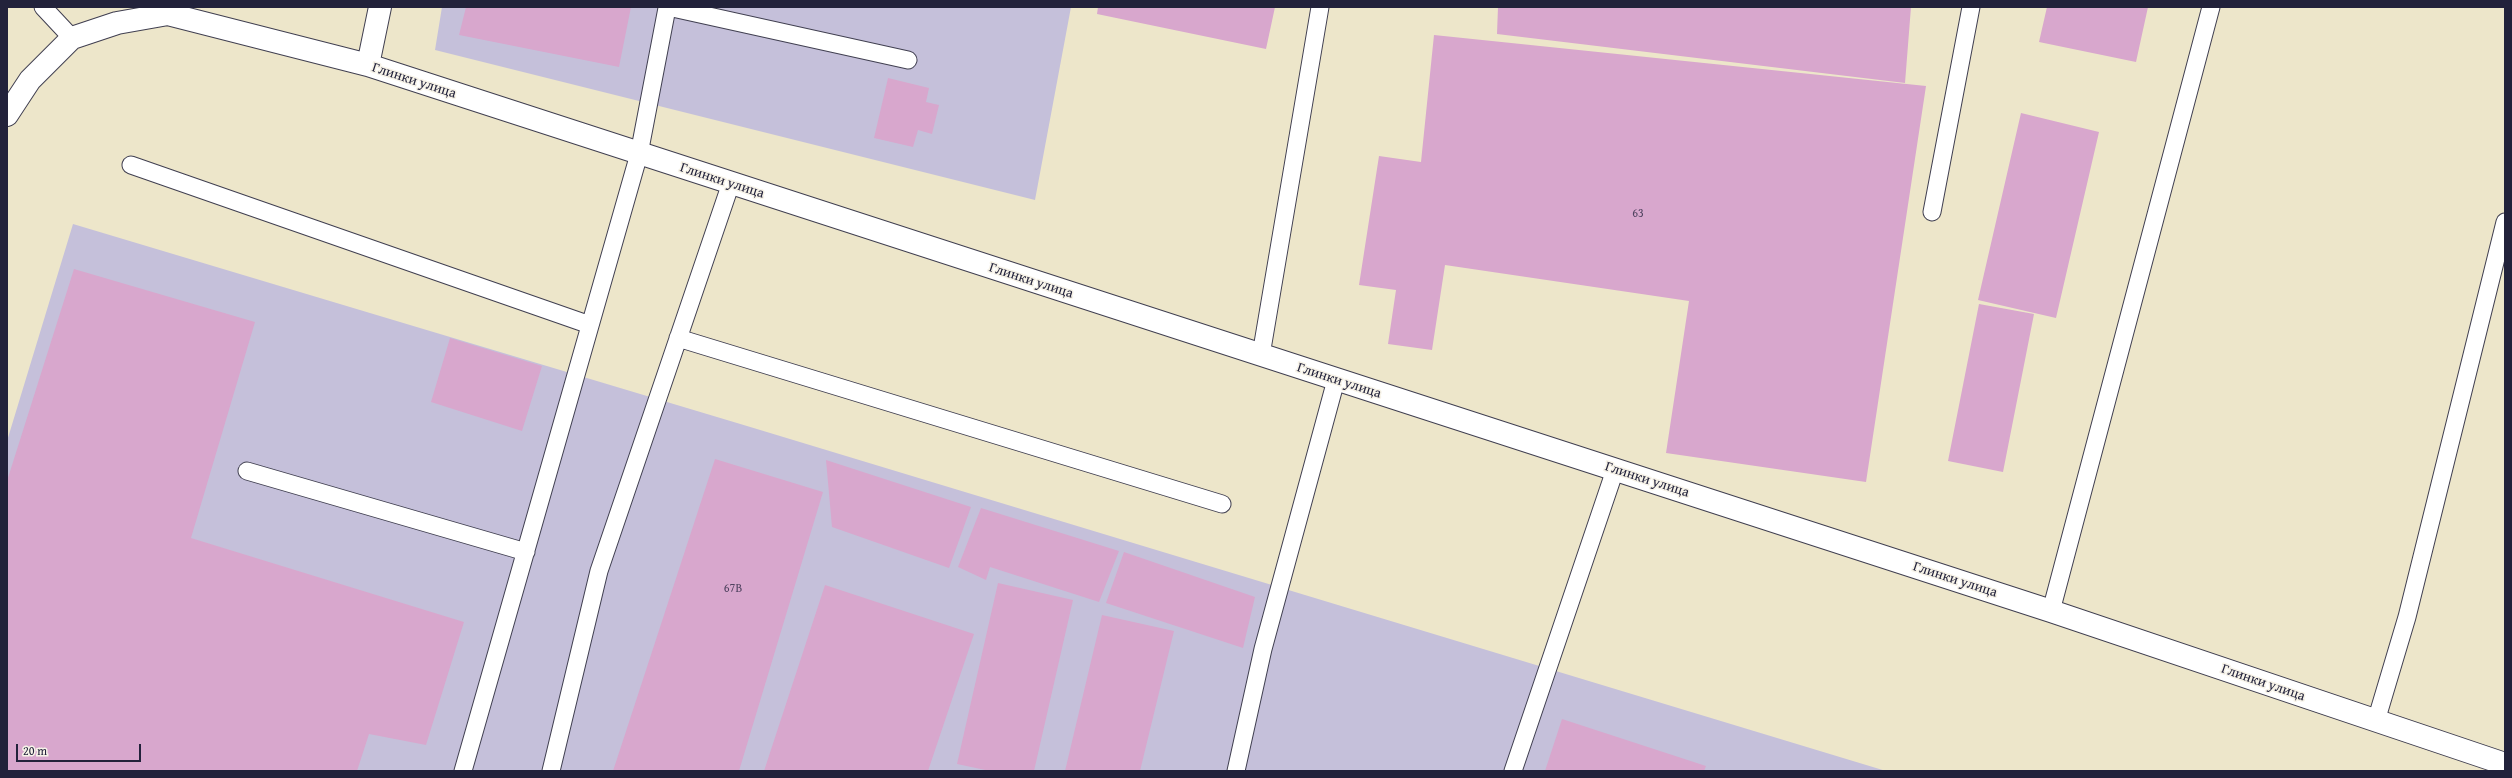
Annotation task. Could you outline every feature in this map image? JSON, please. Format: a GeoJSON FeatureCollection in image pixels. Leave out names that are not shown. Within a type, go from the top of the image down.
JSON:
{"type":"FeatureCollection","features":[{"type":"Feature","properties":{"kind":"main road"},"geometry":{"type":"LineString","coordinates":[[368,66],[380,7]]}},
{"type":"Feature","properties":{"kind":"main road","name":"Глинки улица"},"geometry":{"type":"LineString","coordinates":[[72,38],[117,23],[168,14],[368,66],[2051,611],[2505,764]]}},
{"type":"Feature","properties":{"kind":"main road"},"geometry":{"type":"LineString","coordinates":[[7,115],[30,80],[72,38]]}},
{"type":"Feature","properties":{"kind":"lane"},"geometry":{"type":"LineString","coordinates":[[43,7],[72,38]]}},
{"type":"Feature","properties":{"kind":"lane"},"geometry":{"type":"LineString","coordinates":[[1261,355],[1320,7]]}},
{"type":"Feature","properties":{"kind":"lane"},"geometry":{"type":"LineString","coordinates":[[1932,212],[1971,7]]}},
{"type":"Feature","properties":{"kind":"lane"},"geometry":{"type":"LineString","coordinates":[[2051,611],[2211,7]]}},
{"type":"Feature","properties":{"kind":"lane"},"geometry":{"type":"LineString","coordinates":[[463,771],[639,154],[668,8],[908,60]]}},
{"type":"Feature","properties":{"kind":"lane"},"geometry":{"type":"LineString","coordinates":[[131,165],[590,325]]}},
{"type":"Feature","properties":{"kind":"lane"},"geometry":{"type":"LineString","coordinates":[[551,771],[599,571],[731,183]]}},
{"type":"Feature","properties":{"kind":"lane"},"geometry":{"type":"LineString","coordinates":[[2376,721],[2407,617],[2505,222]]}},
{"type":"Feature","properties":{"kind":"lane"},"geometry":{"type":"LineString","coordinates":[[678,338],[1222,504]]}},
{"type":"Feature","properties":{"kind":"lane"},"geometry":{"type":"LineString","coordinates":[[1236,771],[1263,649],[1336,380]]}},
{"type":"Feature","properties":{"kind":"lane"},"geometry":{"type":"LineString","coordinates":[[1513,771],[1615,470]]}},
{"type":"Feature","properties":{"kind":"lane"},"geometry":{"type":"LineString","coordinates":[[247,471],[526,552]]}},
{"type":"Feature","properties":{"kind":"shaded area"},"geometry":{"type":"Polygon","coordinates":[[[442,7],[1071,7],[1035,200],[435,50],[442,7]]]}},
{"type":"Feature","properties":{"kind":"shaded area"},"geometry":{"type":"Polygon","coordinates":[[[73,224],[747,426],[1886,771],[7,771],[7,441],[73,224]]]}},
{"type":"Feature","properties":{"kind":"building"},"geometry":{"type":"Polygon","coordinates":[[[466,7],[631,7],[619,67],[459,35],[466,7]]]}},
{"type":"Feature","properties":{"kind":"building"},"geometry":{"type":"Polygon","coordinates":[[[1098,7],[1275,7],[1266,49],[1097,14],[1098,7]]]}},
{"type":"Feature","properties":{"kind":"building"},"geometry":{"type":"Polygon","coordinates":[[[1498,7],[1911,7],[1905,83],[1497,34],[1498,7]]]}},
{"type":"Feature","properties":{"kind":"building"},"geometry":{"type":"Polygon","coordinates":[[[2047,7],[2148,7],[2136,62],[2039,42],[2047,7]]]}},
{"type":"Feature","properties":{"kind":"building"},"geometry":{"type":"Polygon","coordinates":[[[1434,35],[1926,86],[1866,482],[1666,453],[1689,301],[1445,265],[1432,350],[1388,344],[1396,290],[1359,285],[1379,156],[1421,162],[1434,35]]]}},
{"type":"Feature","properties":{"kind":"building"},"geometry":{"type":"Polygon","coordinates":[[[888,78],[929,88],[926,102],[939,105],[932,134],[918,130],[913,147],[874,138],[888,78]]]}},
{"type":"Feature","properties":{"kind":"building"},"geometry":{"type":"Polygon","coordinates":[[[2021,113],[2099,132],[2056,318],[1978,300],[2021,113]]]}},
{"type":"Feature","properties":{"kind":"building"},"geometry":{"type":"Polygon","coordinates":[[[74,269],[255,322],[191,538],[464,622],[426,745],[369,734],[357,771],[7,771],[7,481],[74,269]]]}},
{"type":"Feature","properties":{"kind":"building"},"geometry":{"type":"Polygon","coordinates":[[[1979,304],[2034,314],[2003,472],[1948,461],[1979,304]]]}},
{"type":"Feature","properties":{"kind":"building"},"geometry":{"type":"Polygon","coordinates":[[[450,338],[542,366],[522,431],[431,402],[450,338]]]}},
{"type":"Feature","properties":{"kind":"building"},"geometry":{"type":"Polygon","coordinates":[[[715,459],[823,492],[739,771],[613,771],[715,459]]]}},
{"type":"Feature","properties":{"kind":"building"},"geometry":{"type":"Polygon","coordinates":[[[826,460],[971,507],[949,568],[832,527],[826,460]]]}},
{"type":"Feature","properties":{"kind":"building"},"geometry":{"type":"Polygon","coordinates":[[[981,508],[1119,551],[1099,602],[990,567],[986,580],[958,567],[981,508]]]}},
{"type":"Feature","properties":{"kind":"building"},"geometry":{"type":"Polygon","coordinates":[[[1124,552],[1255,597],[1243,648],[1106,603],[1124,552]]]}},
{"type":"Feature","properties":{"kind":"building"},"geometry":{"type":"Polygon","coordinates":[[[998,583],[1073,600],[1034,771],[990,771],[957,764],[998,583]]]}},
{"type":"Feature","properties":{"kind":"building"},"geometry":{"type":"Polygon","coordinates":[[[825,585],[974,634],[928,771],[764,771],[825,585]]]}},
{"type":"Feature","properties":{"kind":"building"},"geometry":{"type":"Polygon","coordinates":[[[1102,615],[1174,631],[1140,771],[1065,771],[1102,615]]]}},
{"type":"Feature","properties":{"kind":"building"},"geometry":{"type":"Polygon","coordinates":[[[1562,719],[1706,766],[1704,771],[1545,771],[1562,719]]]}}]}
